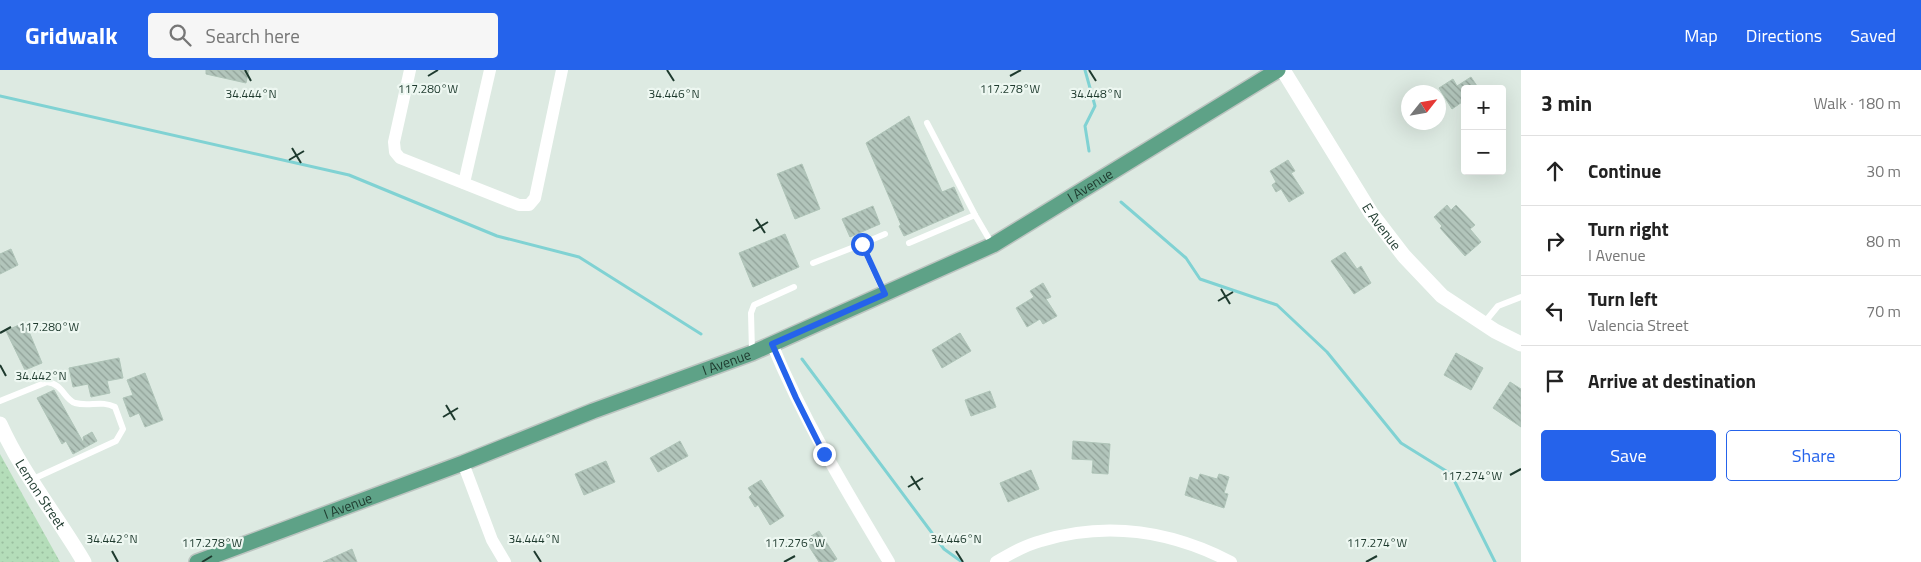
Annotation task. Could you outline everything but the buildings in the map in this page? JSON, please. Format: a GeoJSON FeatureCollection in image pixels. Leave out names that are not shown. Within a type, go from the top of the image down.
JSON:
{"type":"FeatureCollection","features":[{"type":"Feature","properties":{"kind":"main road","name":"I Avenue"},"geometry":{"type":"LineString","coordinates":[[197,562],[752,353],[993,245],[1278,70]]}},
{"type":"Feature","properties":{"kind":"street"},"geometry":{"type":"LineString","coordinates":[[410,70],[394,142],[395,152],[400,158],[519,205],[529,205],[535,198],[562,70]]}},
{"type":"Feature","properties":{"kind":"street"},"geometry":{"type":"LineString","coordinates":[[464,183],[490,70]]}},
{"type":"Feature","properties":{"kind":"street","name":"E Avenue"},"geometry":{"type":"LineString","coordinates":[[1283,70],[1371,212],[1404,256],[1442,296],[1521,344]]}},
{"type":"Feature","properties":{"kind":"street"},"geometry":{"type":"LineString","coordinates":[[772,344],[824,454],[889,562]]}},
{"type":"Feature","properties":{"kind":"street","name":"Lemon Street"},"geometry":{"type":"LineString","coordinates":[[0,424],[8,442],[31,480],[64,527],[84,562]]}},
{"type":"Feature","properties":{"kind":"street"},"geometry":{"type":"LineString","coordinates":[[463,463],[492,540],[505,562]]}},
{"type":"Feature","properties":{"kind":"street"},"geometry":{"type":"LineString","coordinates":[[996,562],[1040,541],[1070,534],[1098,531],[1145,532],[1178,539],[1206,549],[1231,562]]}},
{"type":"Feature","properties":{"kind":"lane"},"geometry":{"type":"LineString","coordinates":[[927,123],[975,215],[993,245]]}},
{"type":"Feature","properties":{"kind":"lane"},"geometry":{"type":"LineString","coordinates":[[909,243],[975,215]]}},
{"type":"Feature","properties":{"kind":"lane"},"geometry":{"type":"LineString","coordinates":[[813,263],[885,234]]}},
{"type":"Feature","properties":{"kind":"lane"},"geometry":{"type":"LineString","coordinates":[[862,244],[885,294]]}},
{"type":"Feature","properties":{"kind":"lane"},"geometry":{"type":"LineString","coordinates":[[752,353],[750,338],[751,313],[754,305],[794,288]]}},
{"type":"Feature","properties":{"kind":"lane"},"geometry":{"type":"LineString","coordinates":[[1484,323],[1498,306],[1521,297]]}},
{"type":"Feature","properties":{"kind":"lane"},"geometry":{"type":"LineString","coordinates":[[0,401],[47,382],[55,383],[73,403],[87,405],[107,403],[115,407],[123,429],[116,440],[31,480]]}},
{"type":"Feature","properties":{"kind":"green space"},"geometry":{"type":"Polygon","coordinates":[[[0,454],[60,562],[0,562],[0,454]]]}},
{"type":"Feature","properties":{"kind":"waterway"},"geometry":{"type":"LineString","coordinates":[[1085,70],[1095,106],[1085,126],[1089,151]]}},
{"type":"Feature","properties":{"kind":"waterway"},"geometry":{"type":"LineString","coordinates":[[0,96],[349,175],[497,236],[579,257],[701,334]]}},
{"type":"Feature","properties":{"kind":"waterway"},"geometry":{"type":"LineString","coordinates":[[1121,202],[1186,258],[1200,279],[1277,305],[1327,352],[1401,443],[1451,474],[1495,562]]}},
{"type":"Feature","properties":{"kind":"waterway"},"geometry":{"type":"LineString","coordinates":[[802,359],[944,549],[962,562]]}},
{"type":"Feature","properties":{"kind":"route"},"geometry":{"type":"LineString","coordinates":[[824,454],[772,344],[885,294],[862,244]]}}]}
